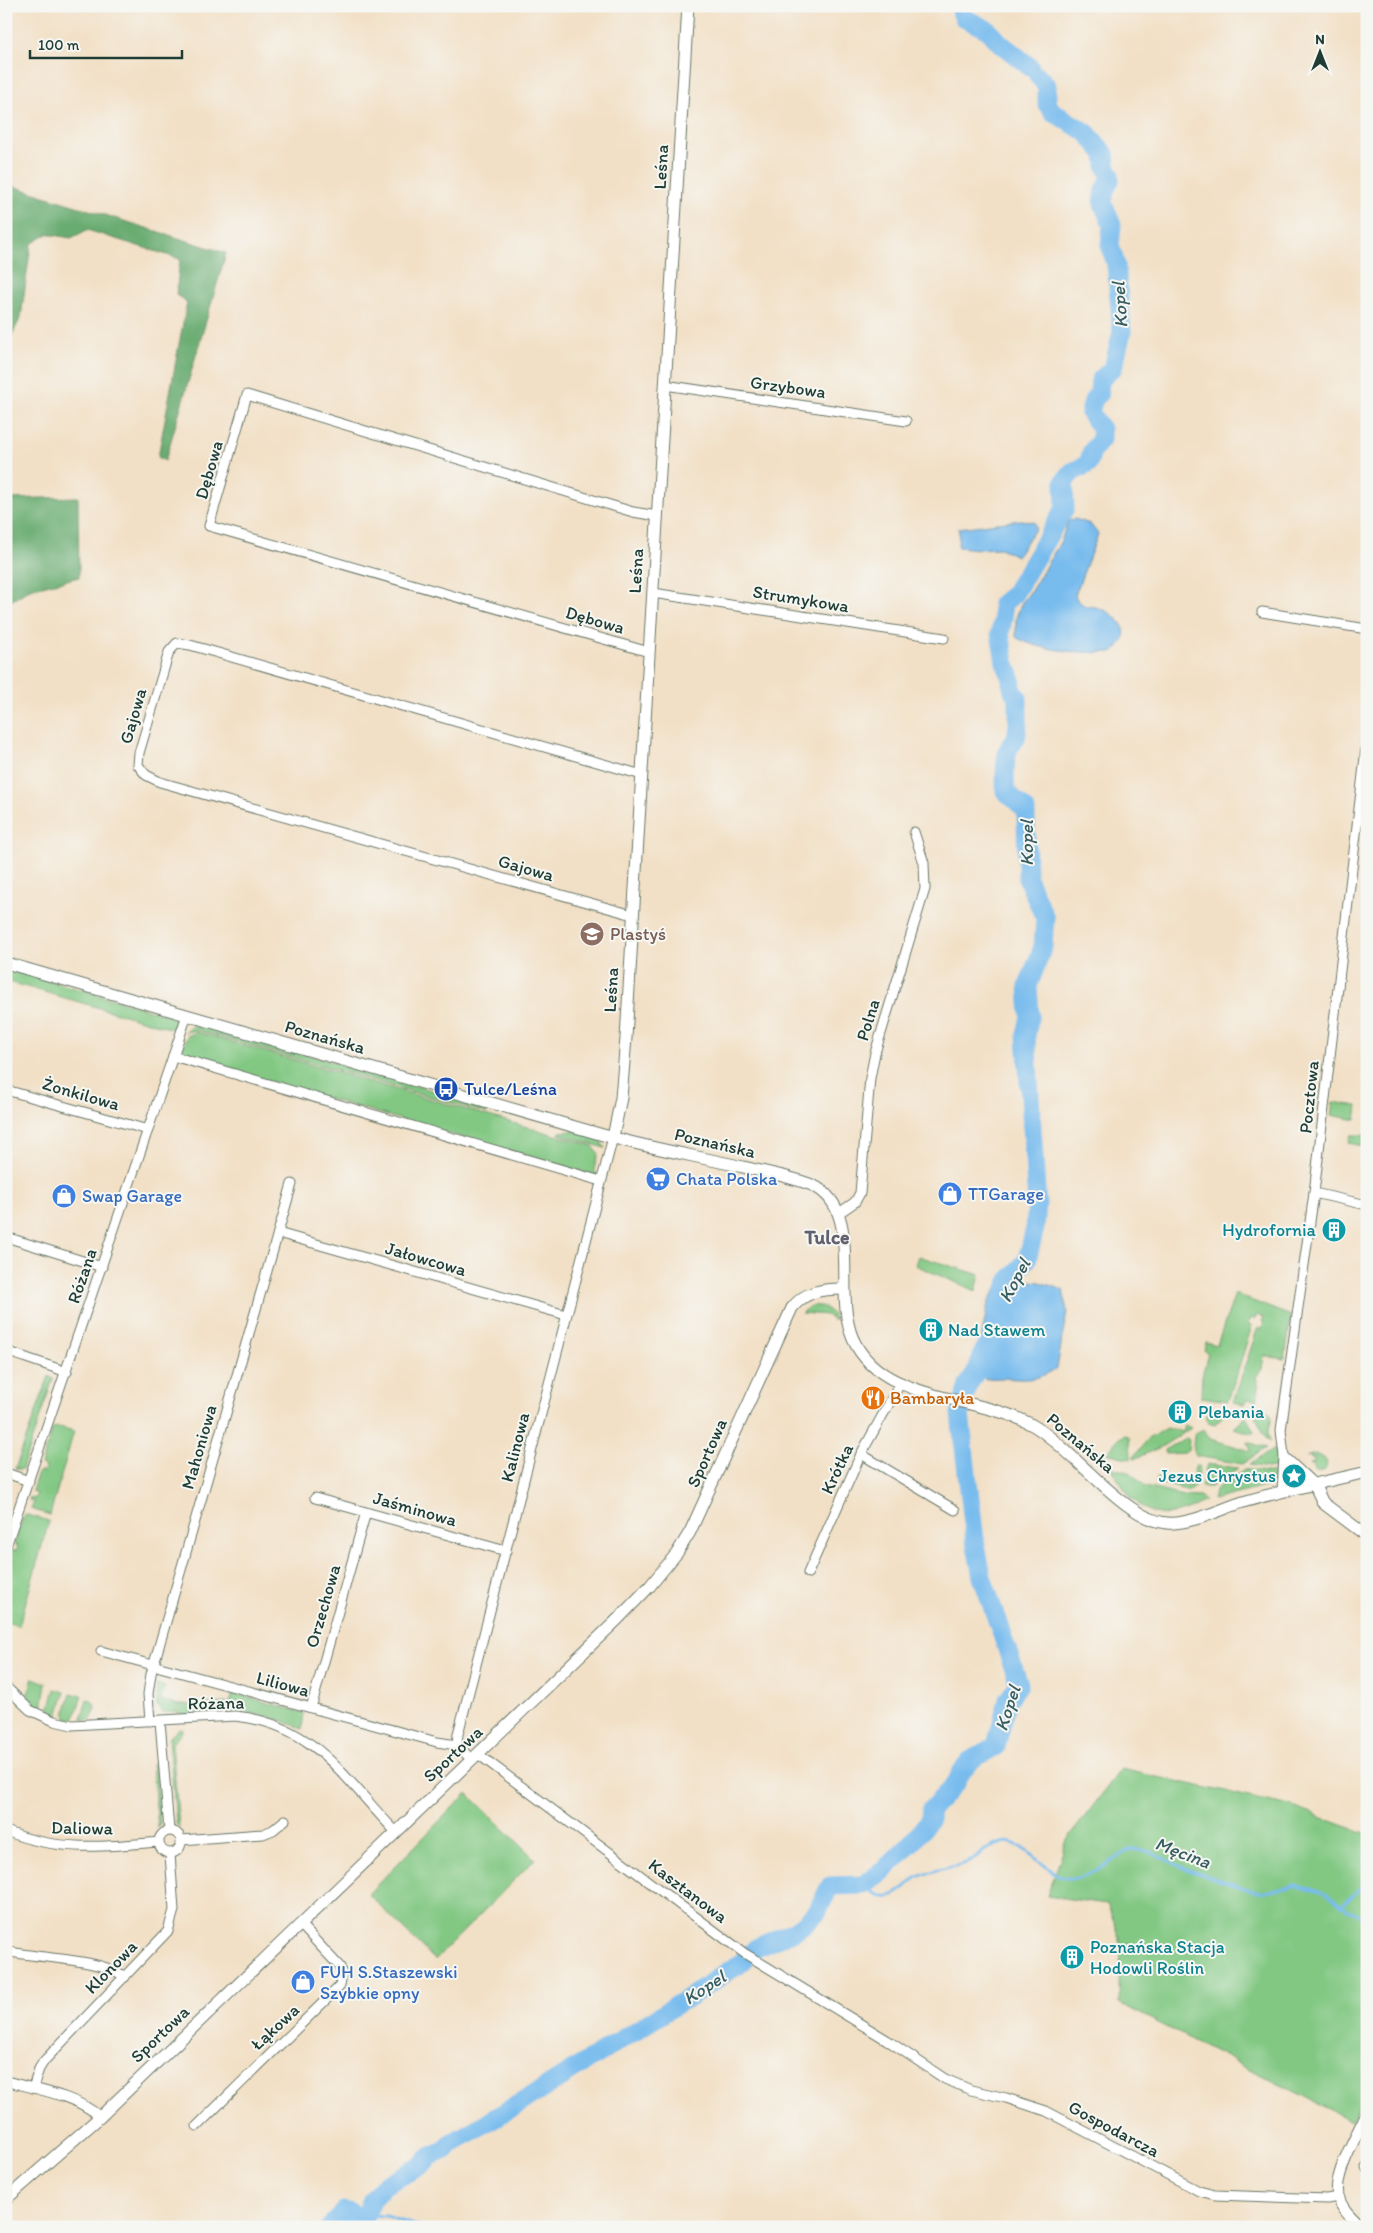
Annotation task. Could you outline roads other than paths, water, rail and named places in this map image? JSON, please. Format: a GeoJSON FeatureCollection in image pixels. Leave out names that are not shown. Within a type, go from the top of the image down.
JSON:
{"type":"FeatureCollection","features":[{"type":"Feature","properties":{"kind":"street","name":"Leśna"},"geometry":{"type":"LineString","coordinates":[[613,1137],[621,1098],[688,6]]}},
{"type":"Feature","properties":{"kind":"street","name":"Grzybowa"},"geometry":{"type":"LineString","coordinates":[[665,385],[906,421]]}},
{"type":"Feature","properties":{"kind":"street","name":"Dębowa"},"geometry":{"type":"LineString","coordinates":[[649,652],[210,526],[247,395],[633,512],[657,516]]}},
{"type":"Feature","properties":{"kind":"street","name":"Strumykowa"},"geometry":{"type":"LineString","coordinates":[[653,593],[944,638]]}},
{"type":"Feature","properties":{"kind":"street"},"geometry":{"type":"LineString","coordinates":[[1262,612],[1367,630]]}},
{"type":"Feature","properties":{"kind":"street","name":"Gajowa"},"geometry":{"type":"LineString","coordinates":[[633,915],[160,782],[146,775],[138,765],[139,753],[168,652],[177,643],[190,645],[642,774]]}},
{"type":"Feature","properties":{"kind":"street","name":"Pocztowa"},"geometry":{"type":"LineString","coordinates":[[1282,1492],[1284,1456],[1281,1430],[1314,1193],[1367,740]]}},
{"type":"Feature","properties":{"kind":"street","name":"Polna"},"geometry":{"type":"LineString","coordinates":[[839,1213],[855,1202],[860,1193],[870,1078],[875,1053],[925,889],[924,863],[914,832]]}},
{"type":"Feature","properties":{"kind":"street","name":"Poznańska"},"geometry":{"type":"LineString","coordinates":[[6,964],[613,1137],[802,1182],[816,1187],[827,1195],[839,1213],[843,1234],[843,1288],[848,1323],[855,1344],[875,1367],[901,1382],[926,1393],[1015,1416],[1032,1425],[1061,1446],[1134,1512],[1152,1521],[1175,1523],[1282,1492],[1367,1472]]}},
{"type":"Feature","properties":{"kind":"street","name":"Różana"},"geometry":{"type":"LineString","coordinates":[[6,1546],[187,1015]]}},
{"type":"Feature","properties":{"kind":"street"},"geometry":{"type":"LineString","coordinates":[[173,1056],[601,1181]]}},
{"type":"Feature","properties":{"kind":"street","name":"Żonkilowa"},"geometry":{"type":"LineString","coordinates":[[6,1090],[148,1130]]}},
{"type":"Feature","properties":{"kind":"street","name":"Kalinowa"},"geometry":{"type":"LineString","coordinates":[[457,1745],[458,1734],[613,1137]]}},
{"type":"Feature","properties":{"kind":"street","name":"Mahoniowa"},"geometry":{"type":"LineString","coordinates":[[150,1722],[149,1688],[153,1666],[292,1184]]}},
{"type":"Feature","properties":{"kind":"street"},"geometry":{"type":"LineString","coordinates":[[1314,1193],[1367,1206]]}},
{"type":"Feature","properties":{"kind":"street","name":"Jałowcowa"},"geometry":{"type":"LineString","coordinates":[[278,1233],[566,1315]]}},
{"type":"Feature","properties":{"kind":"street"},"geometry":{"type":"LineString","coordinates":[[6,1237],[102,1267]]}},
{"type":"Feature","properties":{"kind":"street","name":"Sportowa"},"geometry":{"type":"LineString","coordinates":[[6,2199],[100,2117],[618,1619],[650,1586],[677,1553],[690,1532],[709,1494],[792,1308],[808,1294],[820,1290],[843,1288]]}},
{"type":"Feature","properties":{"kind":"street"},"geometry":{"type":"LineString","coordinates":[[6,1351],[66,1372]]}},
{"type":"Feature","properties":{"kind":"street","name":"Krótka"},"geometry":{"type":"LineString","coordinates":[[808,1573],[861,1454],[901,1382]]}},
{"type":"Feature","properties":{"kind":"street"},"geometry":{"type":"LineString","coordinates":[[861,1454],[955,1510]]}},
{"type":"Feature","properties":{"kind":"street"},"geometry":{"type":"LineString","coordinates":[[1284,1456],[1314,1484],[1323,1503],[1367,1536]]}},
{"type":"Feature","properties":{"kind":"street"},"geometry":{"type":"LineString","coordinates":[[6,1473],[29,1481]]}},
{"type":"Feature","properties":{"kind":"street","name":"Jaśminowa"},"geometry":{"type":"LineString","coordinates":[[315,1498],[506,1551]]}},
{"type":"Feature","properties":{"kind":"street","name":"Orzechowa"},"geometry":{"type":"LineString","coordinates":[[311,1708],[366,1512]]}},
{"type":"Feature","properties":{"kind":"street","name":"Liliowa"},"geometry":{"type":"LineString","coordinates":[[101,1651],[437,1742],[457,1745]]}},
{"type":"Feature","properties":{"kind":"street","name":"Różana"},"geometry":{"type":"LineString","coordinates":[[6,1687],[30,1710],[60,1723],[87,1726],[235,1716],[263,1721],[290,1730],[317,1747],[396,1832]]}},
{"type":"Feature","properties":{"kind":"street"},"geometry":{"type":"LineString","coordinates":[[160,1721],[169,1830]]}},
{"type":"Feature","properties":{"kind":"street"},"geometry":{"type":"LineString","coordinates":[[457,1745],[475,1757]]}},
{"type":"Feature","properties":{"kind":"street","name":"Kasztanowa"},"geometry":{"type":"LineString","coordinates":[[475,1757],[744,1953],[887,2040]]}},
{"type":"Feature","properties":{"kind":"street"},"geometry":{"type":"LineString","coordinates":[[181,1840],[263,1834],[285,1820]]}},
{"type":"Feature","properties":{"kind":"street"},"geometry":{"type":"LineString","coordinates":[[169,1830],[177,1833],[181,1840],[179,1849],[170,1854],[161,1850],[158,1842],[161,1834],[169,1830]]}},
{"type":"Feature","properties":{"kind":"street","name":"Daliowa"},"geometry":{"type":"LineString","coordinates":[[6,1831],[34,1842],[66,1846],[101,1846],[158,1842]]}},
{"type":"Feature","properties":{"kind":"street","name":"Klonowa"},"geometry":{"type":"LineString","coordinates":[[33,2088],[37,2073],[44,2061],[159,1941],[171,1924],[174,1910],[170,1854]]}},
{"type":"Feature","properties":{"kind":"street","name":"Łąkowa"},"geometry":{"type":"LineString","coordinates":[[196,2126],[340,1986],[342,1975],[340,1967],[300,1924]]}},
{"type":"Feature","properties":{"kind":"street"},"geometry":{"type":"LineString","coordinates":[[6,1951],[103,1966],[114,1969],[125,1976]]}},
{"type":"Feature","properties":{"kind":"street","name":"Gospodarcza"},"geometry":{"type":"LineString","coordinates":[[887,2040],[945,2079],[971,2090],[1006,2098],[1046,2111],[1199,2191],[1215,2195],[1326,2199],[1338,2197]]}},
{"type":"Feature","properties":{"kind":"street"},"geometry":{"type":"LineString","coordinates":[[6,2081],[77,2102],[100,2117]]}},
{"type":"Feature","properties":{"kind":"street"},"geometry":{"type":"LineString","coordinates":[[1354,2224],[1342,2207],[1337,2188],[1339,2176],[1367,2113]]}},
{"type":"Feature","properties":{"kind":"water"},"geometry":{"type":"Polygon","coordinates":[[[1075,519],[1090,524],[1098,534],[1075,595],[1077,600],[1085,606],[1104,610],[1120,622],[1124,629],[1124,637],[1121,645],[1112,652],[1062,651],[1036,646],[1016,637],[1016,618],[1021,604],[1061,541],[1068,521],[1075,519]]]}},
{"type":"Feature","properties":{"kind":"water"},"geometry":{"type":"Polygon","coordinates":[[[1021,520],[1034,522],[1036,528],[1017,556],[1000,548],[958,547],[959,528],[1021,520]]]}},
{"type":"Feature","properties":{"kind":"water"},"geometry":{"type":"Polygon","coordinates":[[[1022,1280],[1040,1282],[1063,1290],[1067,1311],[1057,1368],[1047,1374],[1029,1379],[985,1379],[976,1366],[988,1303],[1001,1281],[1022,1280]]]}},
{"type":"Feature","properties":{"kind":"waterway","name":"Kopel"},"geometry":{"type":"LineString","coordinates":[[961,6],[964,18],[988,30],[1000,43],[1030,67]]}},
{"type":"Feature","properties":{"kind":"waterway","name":"Kopel"},"geometry":{"type":"LineString","coordinates":[[1001,1303],[1009,1280],[1027,1260],[1035,1228],[1037,1204],[1026,1035],[1030,1016],[1028,986],[1043,947],[1045,918],[1027,878],[1026,810],[1005,791],[1007,756],[1012,743],[1016,739],[1018,698],[1013,691],[1000,633],[1003,619],[1002,604],[1014,594],[1065,508],[1064,482],[1072,472],[1088,464],[1092,451],[1101,440],[1101,429],[1090,413],[1093,401],[1099,393],[1100,380],[1113,368],[1122,332],[1116,265],[1110,245],[1112,225],[1103,204],[1105,190],[1110,180],[1105,154],[1087,133],[1053,112],[1047,104],[1047,86],[1038,76]]}},
{"type":"Feature","properties":{"kind":"waterway","name":"Kopel"},"geometry":{"type":"LineString","coordinates":[[330,2227],[344,2211],[351,2213],[354,2219],[360,2220],[366,2215],[372,2200],[383,2186],[420,2166],[431,2156],[445,2150],[450,2144],[527,2099],[700,1990],[742,1962],[756,1948],[792,1932],[804,1924],[817,1912],[830,1886],[863,1885],[884,1870],[914,1840],[930,1819],[931,1809],[956,1783],[962,1771],[971,1760],[996,1746],[1008,1700],[1019,1684],[982,1577],[975,1540],[960,1414],[968,1385],[977,1370],[985,1348]]}},
{"type":"Feature","properties":{"kind":"waterway","name":"Męcina"},"geometry":{"type":"LineString","coordinates":[[863,1885],[879,1895],[895,1895],[918,1877],[971,1861],[986,1850],[1009,1842],[1017,1845],[1051,1870],[1067,1878],[1075,1878],[1092,1873],[1132,1849],[1151,1853],[1189,1870],[1260,1893],[1295,1886],[1317,1890],[1335,1899],[1349,1911],[1367,1920]]}},
{"type":"Feature","properties":{"kind":"waterway"},"geometry":{"type":"LineString","coordinates":[[1341,1905],[1365,1885]]}},
{"type":"Feature","properties":{"kind":"waterway"},"geometry":{"type":"LineString","coordinates":[[366,2215],[385,2216],[421,2227]]}},
{"type":"Feature","properties":{"kind":"place","name":"Plastyś"},"geometry":{"type":"Point","coordinates":[592,934]}},
{"type":"Feature","properties":{"kind":"place","name":"Tulce/Leśna"},"geometry":{"type":"Point","coordinates":[446,1089]}},
{"type":"Feature","properties":{"kind":"place","name":"Chata Polska"},"geometry":{"type":"Point","coordinates":[658,1179]}},
{"type":"Feature","properties":{"kind":"place","name":"TTGarage"},"geometry":{"type":"Point","coordinates":[950,1194]}},
{"type":"Feature","properties":{"kind":"place","name":"Swap Garage"},"geometry":{"type":"Point","coordinates":[64,1196]}},
{"type":"Feature","properties":{"kind":"place","name":"Hydrofornia"},"geometry":{"type":"Point","coordinates":[1334,1230]}},
{"type":"Feature","properties":{"kind":"place","name":"Nad Stawem"},"geometry":{"type":"Point","coordinates":[931,1330]}},
{"type":"Feature","properties":{"kind":"place","name":"Bambaryła"},"geometry":{"type":"Point","coordinates":[873,1398]}},
{"type":"Feature","properties":{"kind":"place","name":"Plebania"},"geometry":{"type":"Point","coordinates":[1180,1412]}},
{"type":"Feature","properties":{"kind":"place","name":"Jezus Chrystus"},"geometry":{"type":"Point","coordinates":[1294,1476]}},
{"type":"Feature","properties":{"kind":"place","name":"Poznańska Stacja Hodowli Roślin"},"geometry":{"type":"Point","coordinates":[1072,1957]}},
{"type":"Feature","properties":{"kind":"place","name":"FUH S.Staszewski Szybkie opny"},"geometry":{"type":"Point","coordinates":[303,1982]}},
{"type":"Feature","properties":{"kind":"district","name":"Tulce"},"geometry":{"type":"Point","coordinates":[827,1237]}}]}
